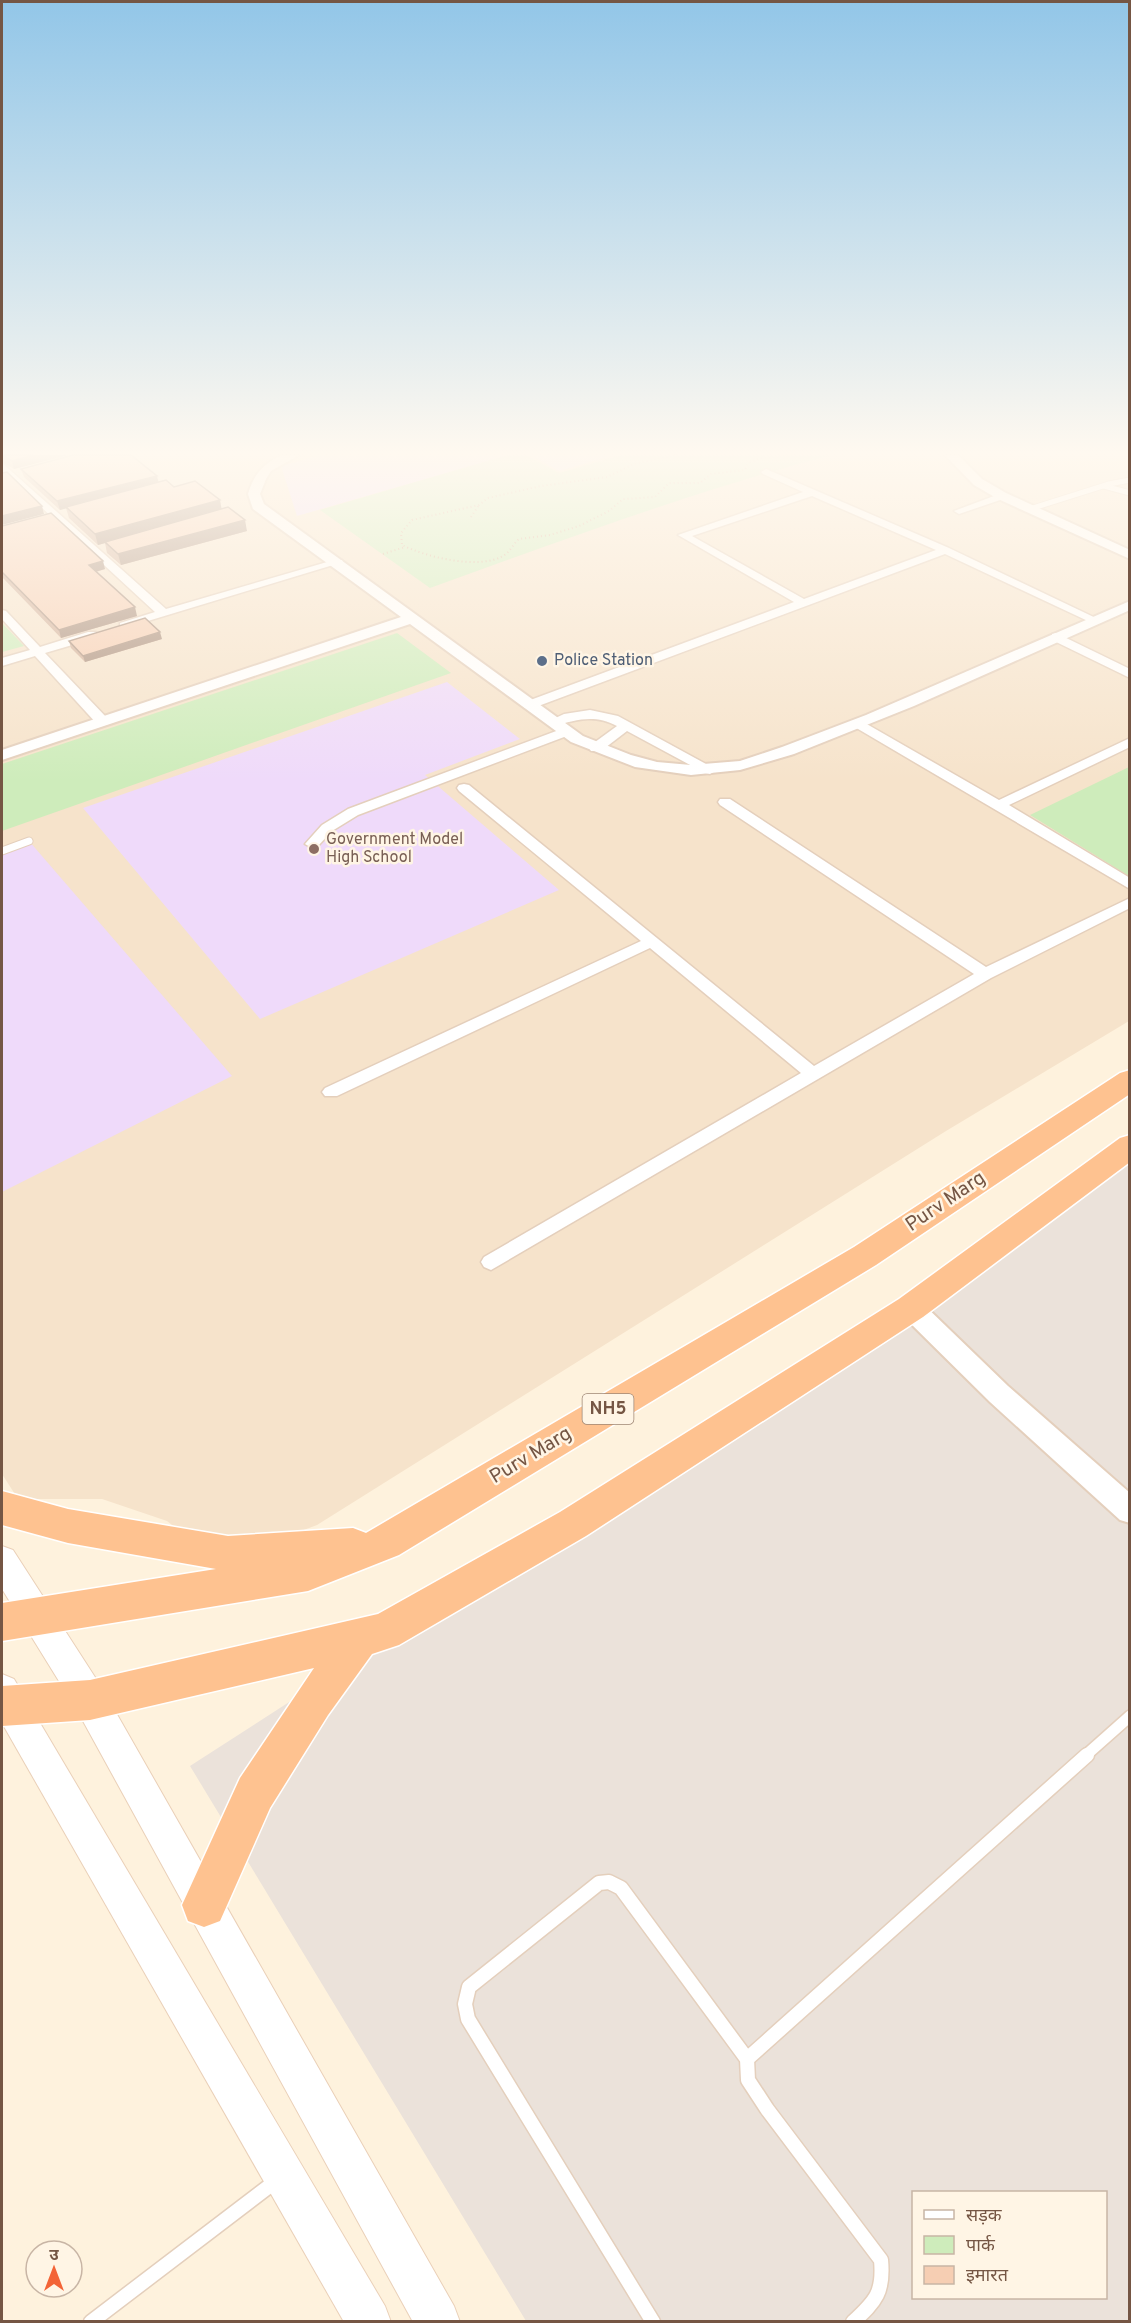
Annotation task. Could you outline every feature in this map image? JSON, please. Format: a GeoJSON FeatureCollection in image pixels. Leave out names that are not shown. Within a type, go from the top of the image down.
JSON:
{"type":"FeatureCollection","features":[{"type":"Feature","properties":{"kind":"highway","name":"Purv Marg"},"geometry":{"type":"LineString","coordinates":[[20,1620],[308,1573],[386,1542],[865,1256],[1130,1080]]}},
{"type":"Feature","properties":{"kind":"highway"},"geometry":{"type":"LineString","coordinates":[[4,1701],[90,1700],[385,1632],[573,1524],[911,1308],[1130,1146]]}},
{"type":"Feature","properties":{"kind":"highway"},"geometry":{"type":"LineString","coordinates":[[2,1508],[68,1526],[228,1554],[386,1542]]}},
{"type":"Feature","properties":{"kind":"highway"},"geometry":{"type":"LineString","coordinates":[[204,1905],[255,1793],[314,1701],[360,1638]]}},
{"type":"Feature","properties":{"kind":"main road"},"geometry":{"type":"LineString","coordinates":[[2,1561],[20,1620],[90,1700],[438,2322]]}},
{"type":"Feature","properties":{"kind":"main road"},"geometry":{"type":"LineString","coordinates":[[4,1701],[41,1755],[369,2322]]}},
{"type":"Feature","properties":{"kind":"street"},"geometry":{"type":"LineString","coordinates":[[114,563],[163,613]]}},
{"type":"Feature","properties":{"kind":"street"},"geometry":{"type":"LineString","coordinates":[[2,662],[333,563]]}},
{"type":"Feature","properties":{"kind":"street"},"geometry":{"type":"LineString","coordinates":[[340,563],[529,705],[596,748],[610,755],[650,766],[710,770],[762,760],[858,723],[1130,605]]}},
{"type":"Feature","properties":{"kind":"street"},"geometry":{"type":"LineString","coordinates":[[733,563],[803,603]]}},
{"type":"Feature","properties":{"kind":"street"},"geometry":{"type":"LineString","coordinates":[[529,705],[909,563]]}},
{"type":"Feature","properties":{"kind":"street"},"geometry":{"type":"LineString","coordinates":[[974,563],[1094,620]]}},
{"type":"Feature","properties":{"kind":"street"},"geometry":{"type":"LineString","coordinates":[[2,613],[102,721]]}},
{"type":"Feature","properties":{"kind":"street"},"geometry":{"type":"LineString","coordinates":[[2,755],[414,618]]}},
{"type":"Feature","properties":{"kind":"street"},"geometry":{"type":"LineString","coordinates":[[1056,638],[1130,674]]}},
{"type":"Feature","properties":{"kind":"street"},"geometry":{"type":"LineString","coordinates":[[312,844],[327,828],[353,812],[560,726],[580,713],[598,714],[626,726],[710,770]]}},
{"type":"Feature","properties":{"kind":"street"},"geometry":{"type":"LineString","coordinates":[[858,723],[1130,885]]}},
{"type":"Feature","properties":{"kind":"street"},"geometry":{"type":"LineString","coordinates":[[596,748],[626,726]]}},
{"type":"Feature","properties":{"kind":"street"},"geometry":{"type":"LineString","coordinates":[[999,805],[1130,742]]}},
{"type":"Feature","properties":{"kind":"street"},"geometry":{"type":"LineString","coordinates":[[464,788],[813,1074]]}},
{"type":"Feature","properties":{"kind":"street"},"geometry":{"type":"LineString","coordinates":[[725,802],[985,974]]}},
{"type":"Feature","properties":{"kind":"street"},"geometry":{"type":"LineString","coordinates":[[491,1262],[985,974],[1130,902]]}},
{"type":"Feature","properties":{"kind":"street"},"geometry":{"type":"LineString","coordinates":[[331,1092],[653,941]]}},
{"type":"Feature","properties":{"kind":"street"},"geometry":{"type":"LineString","coordinates":[[911,1308],[999,1394],[1130,1511]]}},
{"type":"Feature","properties":{"kind":"lane"},"geometry":{"type":"LineString","coordinates":[[2,851],[29,842]]}},
{"type":"Feature","properties":{"kind":"lane"},"geometry":{"type":"LineString","coordinates":[[747,2059],[1130,1716]]}},
{"type":"Feature","properties":{"kind":"lane"},"geometry":{"type":"LineString","coordinates":[[653,2322],[468,2019],[465,2004],[469,1988],[599,1883],[609,1882],[621,1888],[747,2059],[748,2080],[760,2100],[880,2260],[884,2282],[876,2300],[853,2322]]}},
{"type":"Feature","properties":{"kind":"lane"},"geometry":{"type":"LineString","coordinates":[[91,2322],[284,2175]]}},
{"type":"Feature","properties":{"kind":"shaded area"},"geometry":{"type":"Polygon","coordinates":[[[2,563],[1129,563],[1129,1021],[946,1131],[317,1525],[219,1562],[167,1521],[102,1499],[18,1499],[2,1474],[2,563]]]}},
{"type":"Feature","properties":{"kind":"shaded area","name":"Government Model High School"},"geometry":{"type":"Polygon","coordinates":[[[447,682],[520,739],[425,775],[559,890],[260,1019],[83,808],[447,682]]]}},
{"type":"Feature","properties":{"kind":"shaded area"},"geometry":{"type":"Polygon","coordinates":[[[29,841],[232,1076],[2,1192],[2,851],[29,841]]]}},
{"type":"Feature","properties":{"kind":"shaded area"},"geometry":{"type":"Polygon","coordinates":[[[1129,1148],[1129,2321],[526,2321],[190,1766],[379,1644],[1129,1148]]]}},
{"type":"Feature","properties":{"kind":"green space"},"geometry":{"type":"Polygon","coordinates":[[[395,563],[498,563],[430,588],[395,563]]]}},
{"type":"Feature","properties":{"kind":"green space"},"geometry":{"type":"Polygon","coordinates":[[[2,623],[24,646],[2,652],[2,623]]]}},
{"type":"Feature","properties":{"kind":"green space"},"geometry":{"type":"Polygon","coordinates":[[[397,633],[451,673],[2,831],[2,764],[397,633]]]}},
{"type":"Feature","properties":{"kind":"green space"},"geometry":{"type":"Polygon","coordinates":[[[1129,767],[1129,876],[1030,815],[1129,767]]]}},
{"type":"Feature","properties":{"kind":"building"},"geometry":{"type":"Polygon","coordinates":[[[2,563],[95,563],[89,565],[135,607],[59,630],[2,572],[2,563]]]}},
{"type":"Feature","properties":{"kind":"building"},"geometry":{"type":"Polygon","coordinates":[[[145,618],[160,632],[83,656],[69,641],[145,618]]]}},
{"type":"Feature","properties":{"kind":"place","name":"Police Station"},"geometry":{"type":"Point","coordinates":[542,661]}},
{"type":"Feature","properties":{"kind":"place","name":"Government Model High School"},"geometry":{"type":"Point","coordinates":[314,849]}}]}
